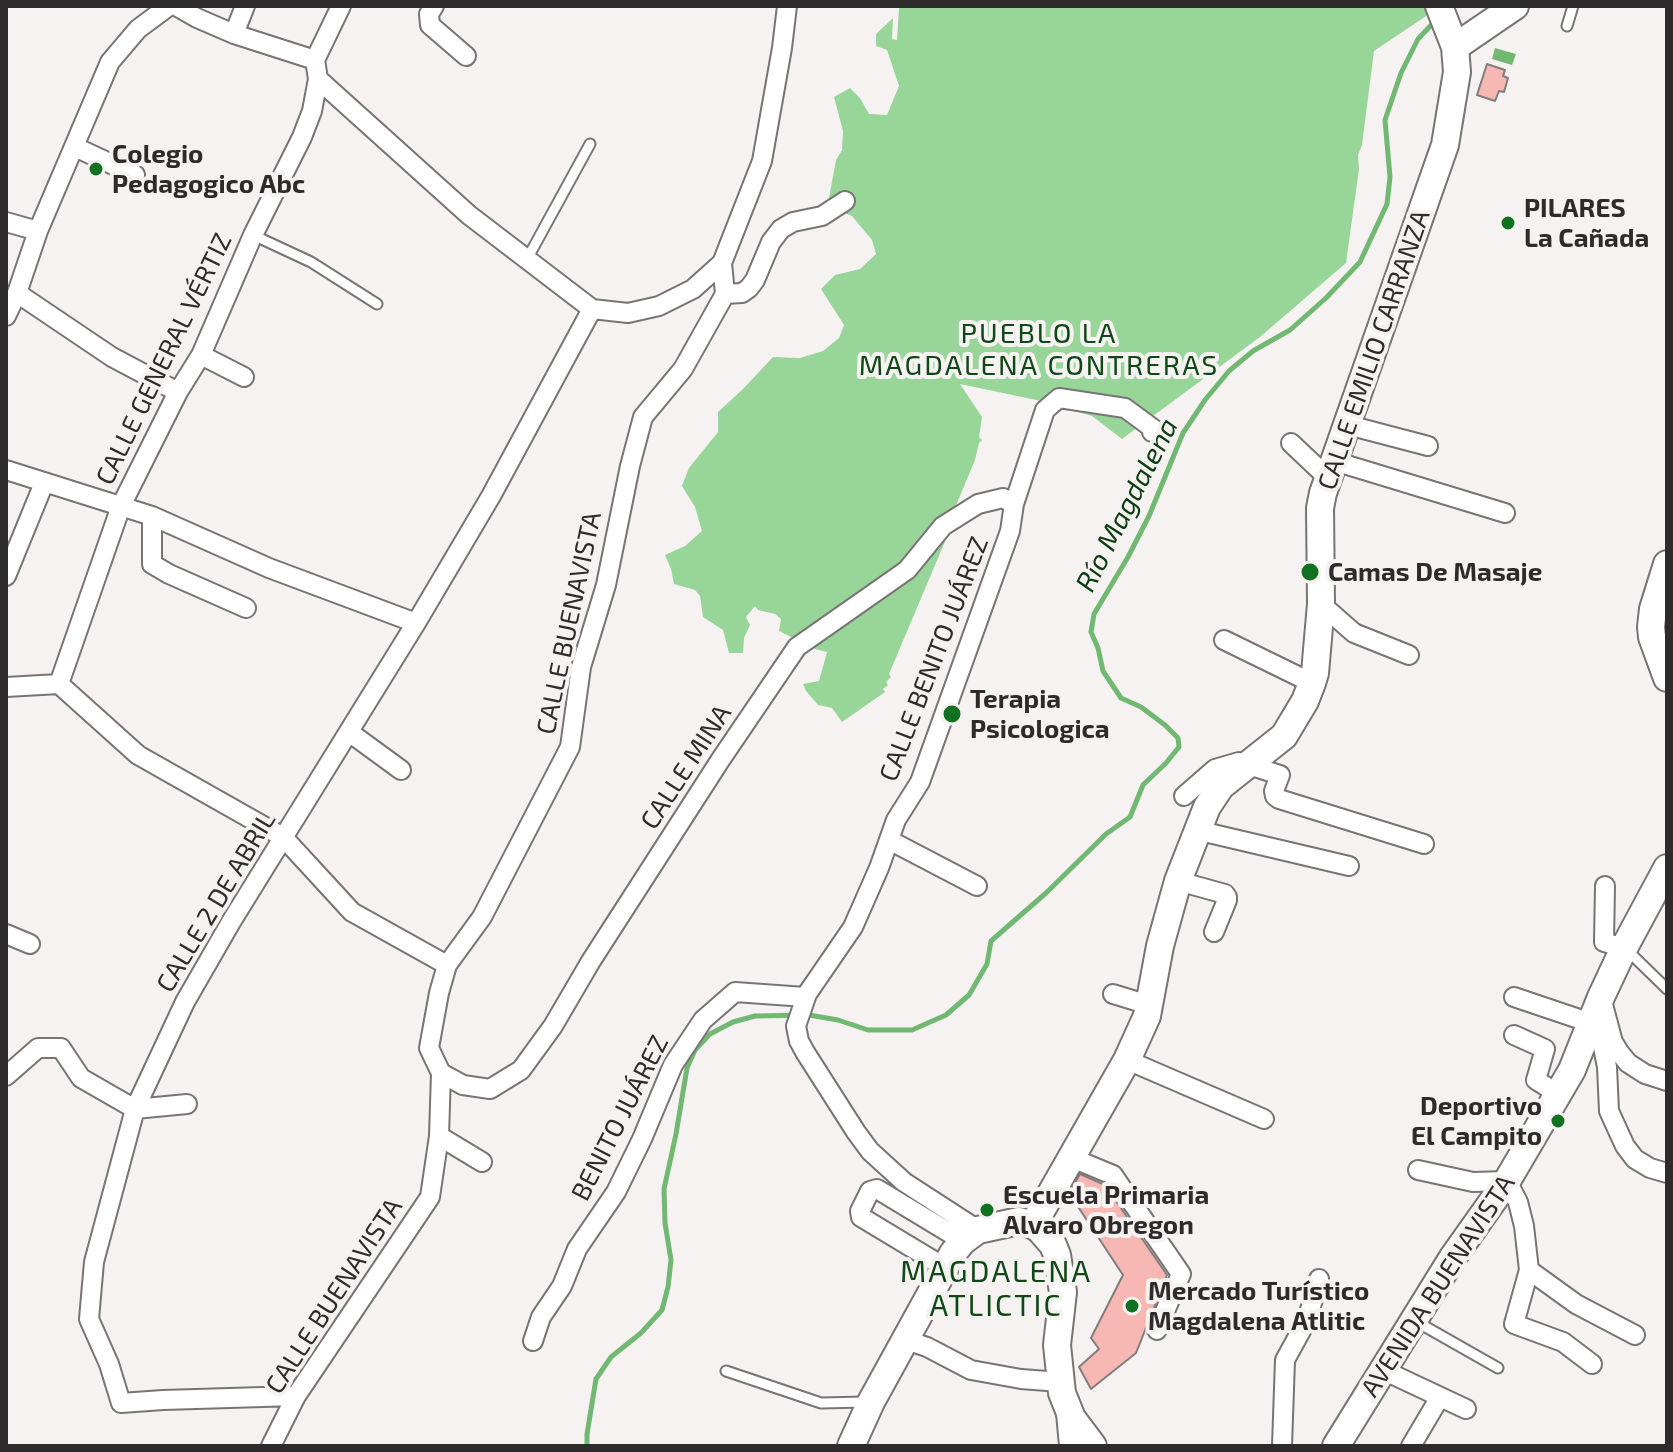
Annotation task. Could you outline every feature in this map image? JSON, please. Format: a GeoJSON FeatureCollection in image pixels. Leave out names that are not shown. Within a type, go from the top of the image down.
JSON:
{"type":"FeatureCollection","features":[{"type":"Feature","properties":{"kind":"street"},"geometry":{"type":"LineString","coordinates":[[6,316],[38,231],[110,62],[138,29],[169,6]]}},
{"type":"Feature","properties":{"kind":"street"},"geometry":{"type":"LineString","coordinates":[[176,6],[234,34],[315,60],[341,6]]}},
{"type":"Feature","properties":{"kind":"street"},"geometry":{"type":"LineString","coordinates":[[234,34],[245,6]]}},
{"type":"Feature","properties":{"kind":"street"},"geometry":{"type":"LineString","coordinates":[[434,6],[429,14],[430,25],[466,56]]}},
{"type":"Feature","properties":{"kind":"street"},"geometry":{"type":"LineString","coordinates":[[318,79],[469,215],[526,261],[592,309],[628,313],[659,306],[693,289],[722,263],[762,161],[787,6]]}},
{"type":"Feature","properties":{"kind":"street"},"geometry":{"type":"LineString","coordinates":[[1446,23],[1515,6]]}},
{"type":"Feature","properties":{"kind":"street","name":"CALLE EMILIO CARRANZA"},"geometry":{"type":"LineString","coordinates":[[1033,1225],[1127,1060],[1147,1016],[1160,946],[1178,881],[1207,807],[1221,786],[1284,736],[1312,683],[1321,604],[1320,508],[1445,145],[1457,72],[1446,23]]}},
{"type":"Feature","properties":{"kind":"street","name":"CALLE GENERAL VÉRTIZ"},"geometry":{"type":"LineString","coordinates":[[59,684],[121,506],[178,392],[201,355],[253,235],[302,137],[312,111],[318,79],[315,60]]}},
{"type":"Feature","properties":{"kind":"street"},"geometry":{"type":"LineString","coordinates":[[75,147],[135,175]]}},
{"type":"Feature","properties":{"kind":"street"},"geometry":{"type":"LineString","coordinates":[[722,263],[725,294],[742,293],[755,280],[771,242],[781,229],[793,222],[822,216],[845,201]]}},
{"type":"Feature","properties":{"kind":"street"},"geometry":{"type":"LineString","coordinates":[[6,222],[38,231]]}},
{"type":"Feature","properties":{"kind":"street"},"geometry":{"type":"LineString","coordinates":[[17,293],[112,357],[178,392]]}},
{"type":"Feature","properties":{"kind":"street","name":"CALLE BUENAVISTA"},"geometry":{"type":"LineString","coordinates":[[271,1446],[296,1396],[430,1197],[439,1136],[441,1073],[429,1048],[447,965],[482,917],[570,747],[581,667],[606,585],[643,417],[683,369],[725,294]]}},
{"type":"Feature","properties":{"kind":"street","name":"CALLE 2 DE ABRIL"},"geometry":{"type":"LineString","coordinates":[[296,1396],[121,1403],[109,1364],[89,1319],[94,1262],[135,1109],[185,1002],[491,496],[592,309]]}},
{"type":"Feature","properties":{"kind":"street"},"geometry":{"type":"LineString","coordinates":[[201,355],[244,377]]}},
{"type":"Feature","properties":{"kind":"street","name":"CALLE BENITO JUÁREZ"},"geometry":{"type":"LineString","coordinates":[[970,1236],[870,1151],[805,1052],[796,1026],[804,999],[853,927],[896,820],[920,782],[1010,531],[1014,504],[1045,410],[1059,398],[1125,408],[1155,430],[1152,432]]}},
{"type":"Feature","properties":{"kind":"street"},"geometry":{"type":"LineString","coordinates":[[1348,425],[1428,446]]}},
{"type":"Feature","properties":{"kind":"street"},"geometry":{"type":"LineString","coordinates":[[1291,443],[1331,469],[1505,513]]}},
{"type":"Feature","properties":{"kind":"street"},"geometry":{"type":"LineString","coordinates":[[6,470],[152,516],[269,568],[416,623]]}},
{"type":"Feature","properties":{"kind":"street"},"geometry":{"type":"LineString","coordinates":[[6,576],[44,483]]}},
{"type":"Feature","properties":{"kind":"street","name":"CALLE MINA"},"geometry":{"type":"LineString","coordinates":[[441,1073],[463,1085],[490,1089],[521,1070],[553,1026],[721,759],[797,647],[907,570],[943,526],[978,504],[1003,498],[1014,504]]}},
{"type":"Feature","properties":{"kind":"street"},"geometry":{"type":"LineString","coordinates":[[152,516],[152,564],[246,608]]}},
{"type":"Feature","properties":{"kind":"street"},"geometry":{"type":"LineString","coordinates":[[1667,564],[1652,637],[1667,678]]}},
{"type":"Feature","properties":{"kind":"street"},"geometry":{"type":"LineString","coordinates":[[1321,604],[1354,633],[1409,655]]}},
{"type":"Feature","properties":{"kind":"street"},"geometry":{"type":"LineString","coordinates":[[1224,640],[1312,683]]}},
{"type":"Feature","properties":{"kind":"street"},"geometry":{"type":"LineString","coordinates":[[6,687],[59,684],[138,755],[283,837],[352,912],[447,965]]}},
{"type":"Feature","properties":{"kind":"street"},"geometry":{"type":"LineString","coordinates":[[349,732],[401,770]]}},
{"type":"Feature","properties":{"kind":"street"},"geometry":{"type":"LineString","coordinates":[[1184,796],[1215,769],[1239,762],[1280,775],[1274,791],[1279,799],[1424,844]]}},
{"type":"Feature","properties":{"kind":"street"},"geometry":{"type":"LineString","coordinates":[[1196,830],[1349,866]]}},
{"type":"Feature","properties":{"kind":"street"},"geometry":{"type":"LineString","coordinates":[[889,840],[977,886]]}},
{"type":"Feature","properties":{"kind":"street","name":"AVENIDA BUENAVISTA"},"geometry":{"type":"LineString","coordinates":[[1336,1446],[1453,1257],[1507,1181],[1572,1070],[1624,948],[1667,868]]}},
{"type":"Feature","properties":{"kind":"street"},"geometry":{"type":"LineString","coordinates":[[1178,881],[1225,894],[1227,897],[1214,932]]}},
{"type":"Feature","properties":{"kind":"street"},"geometry":{"type":"LineString","coordinates":[[1605,886],[1604,942],[1624,948]]}},
{"type":"Feature","properties":{"kind":"street"},"geometry":{"type":"LineString","coordinates":[[6,934],[30,944]]}},
{"type":"Feature","properties":{"kind":"street","name":"BENITO JUÁREZ"},"geometry":{"type":"LineString","coordinates":[[533,1341],[541,1317],[562,1286],[577,1249],[622,1179],[673,1065],[703,1020],[735,992],[804,999]]}},
{"type":"Feature","properties":{"kind":"street"},"geometry":{"type":"LineString","coordinates":[[1113,994],[1149,1005]]}},
{"type":"Feature","properties":{"kind":"street"},"geometry":{"type":"LineString","coordinates":[[1514,997],[1591,1023],[1601,1037],[1607,1067],[1609,1111],[1625,1146],[1635,1159],[1667,1173]]}},
{"type":"Feature","properties":{"kind":"street"},"geometry":{"type":"LineString","coordinates":[[1601,997],[1613,1042],[1619,1052],[1628,1063],[1645,1074],[1667,1081]]}},
{"type":"Feature","properties":{"kind":"street"},"geometry":{"type":"LineString","coordinates":[[1514,1035],[1545,1049],[1536,1080],[1558,1094]]}},
{"type":"Feature","properties":{"kind":"street"},"geometry":{"type":"LineString","coordinates":[[6,1076],[38,1048],[61,1048],[81,1078],[135,1109],[187,1104]]}},
{"type":"Feature","properties":{"kind":"street"},"geometry":{"type":"LineString","coordinates":[[1127,1060],[1264,1119]]}},
{"type":"Feature","properties":{"kind":"street"},"geometry":{"type":"LineString","coordinates":[[439,1136],[482,1162]]}},
{"type":"Feature","properties":{"kind":"street"},"geometry":{"type":"LineString","coordinates":[[1072,1158],[1113,1175],[1181,1274],[1157,1330]]}},
{"type":"Feature","properties":{"kind":"street"},"geometry":{"type":"LineString","coordinates":[[1418,1170],[1473,1182],[1507,1181],[1518,1202],[1524,1226],[1529,1270],[1514,1324],[1563,1342],[1592,1364]]}},
{"type":"Feature","properties":{"kind":"street"},"geometry":{"type":"LineString","coordinates":[[944,1267],[861,1217],[860,1211],[870,1191],[877,1189],[970,1236]]}},
{"type":"Feature","properties":{"kind":"street"},"geometry":{"type":"LineString","coordinates":[[851,1446],[871,1402],[944,1267],[970,1236],[1019,1221],[1033,1225],[1047,1236],[1060,1265],[1063,1292],[1057,1345],[1069,1446]]}},
{"type":"Feature","properties":{"kind":"street"},"geometry":{"type":"LineString","coordinates":[[1529,1270],[1576,1304],[1635,1335]]}},
{"type":"Feature","properties":{"kind":"street"},"geometry":{"type":"LineString","coordinates":[[1282,1446],[1285,1360],[1307,1320],[1319,1279]]}},
{"type":"Feature","properties":{"kind":"street"},"geometry":{"type":"LineString","coordinates":[[906,1340],[927,1347],[971,1370],[1021,1379],[1062,1393],[1072,1418],[1093,1446]]}},
{"type":"Feature","properties":{"kind":"street"},"geometry":{"type":"LineString","coordinates":[[1383,1370],[1466,1409]]}},
{"type":"Feature","properties":{"kind":"street"},"geometry":{"type":"LineString","coordinates":[[1411,1446],[1440,1397]]}},
{"type":"Feature","properties":{"kind":"lane"},"geometry":{"type":"LineString","coordinates":[[1567,26],[1573,6]]}},
{"type":"Feature","properties":{"kind":"lane"},"geometry":{"type":"LineString","coordinates":[[526,261],[590,144]]}},
{"type":"Feature","properties":{"kind":"lane"},"geometry":{"type":"LineString","coordinates":[[253,235],[311,262],[377,304]]}},
{"type":"Feature","properties":{"kind":"lane"},"geometry":{"type":"LineString","coordinates":[[1624,948],[1667,989]]}},
{"type":"Feature","properties":{"kind":"lane"},"geometry":{"type":"LineString","coordinates":[[1414,1320],[1498,1368]]}},
{"type":"Feature","properties":{"kind":"lane"},"geometry":{"type":"LineString","coordinates":[[726,1371],[821,1403],[871,1402]]}},
{"type":"Feature","properties":{"kind":"shaded area"},"geometry":{"type":"Polygon","coordinates":[[[897,6],[1441,6],[1374,51],[1346,263],[1260,337],[1122,439],[1092,416],[1041,401],[960,384],[982,417],[979,437],[982,440],[952,515],[949,532],[889,674],[888,685],[883,689],[885,692],[842,722],[832,708],[818,705],[803,684],[819,681],[827,652],[815,649],[811,632],[797,640],[779,631],[781,619],[775,614],[758,610],[755,606],[746,617],[750,625],[744,638],[743,653],[729,653],[723,630],[703,617],[700,596],[695,590],[674,584],[665,555],[685,546],[702,531],[695,507],[682,486],[689,468],[718,432],[718,412],[773,357],[800,358],[823,351],[839,338],[844,325],[821,289],[835,275],[860,269],[876,254],[872,240],[852,216],[829,207],[836,160],[842,150],[843,131],[834,97],[850,88],[869,114],[887,115],[899,86],[887,50],[876,46],[876,34],[893,18],[892,39],[897,40],[897,6]]]}},
{"type":"Feature","properties":{"kind":"shaded area"},"geometry":{"type":"Polygon","coordinates":[[[1495,48],[1516,54],[1512,65],[1492,59],[1495,48]]]}},
{"type":"Feature","properties":{"kind":"building"},"geometry":{"type":"Polygon","coordinates":[[[1487,64],[1505,70],[1503,76],[1508,78],[1504,92],[1499,91],[1495,101],[1477,95],[1487,64]]]}},
{"type":"Feature","properties":{"kind":"building","name":"Mercado Turístico Magdalena Atlitic"},"geometry":{"type":"Polygon","coordinates":[[[1080,1174],[1105,1185],[1167,1275],[1136,1353],[1091,1389],[1079,1367],[1099,1349],[1091,1338],[1123,1275],[1069,1193],[1080,1174]]]}},
{"type":"Feature","properties":{"kind":"waterway","name":"Río Magdalena"},"geometry":{"type":"LineString","coordinates":[[587,1446],[596,1379],[611,1357],[641,1333],[662,1310],[671,1260],[664,1189],[687,1068],[695,1050],[710,1034],[733,1022],[755,1016],[809,1015],[868,1030],[912,1030],[946,1015],[969,995],[987,964],[991,941],[1106,834],[1130,817],[1143,785],[1179,747],[1178,738],[1165,725],[1141,707],[1121,698],[1103,671],[1091,632],[1094,614],[1149,516],[1183,433],[1205,400],[1229,371],[1253,351],[1290,330],[1360,262],[1387,204],[1390,177],[1385,120],[1401,73],[1418,39],[1435,21]]}},
{"type":"Feature","properties":{"kind":"place","name":"Colegio Pedagogico Abc"},"geometry":{"type":"Point","coordinates":[96,169]}},
{"type":"Feature","properties":{"kind":"place","name":"PILARES La Cañada"},"geometry":{"type":"Point","coordinates":[1508,223]}},
{"type":"Feature","properties":{"kind":"place","name":"Camas De Masaje"},"geometry":{"type":"Point","coordinates":[1310,572]}},
{"type":"Feature","properties":{"kind":"place","name":"Terapia Psicologica"},"geometry":{"type":"Point","coordinates":[952,714]}},
{"type":"Feature","properties":{"kind":"place","name":"Deportivo El Campito"},"geometry":{"type":"Point","coordinates":[1558,1121]}},
{"type":"Feature","properties":{"kind":"place","name":"Escuela Primaria Alvaro Obregon"},"geometry":{"type":"Point","coordinates":[987,1210]}},
{"type":"Feature","properties":{"kind":"place","name":"Mercado Turístico Magdalena Atlitic"},"geometry":{"type":"Point","coordinates":[1132,1306]}},
{"type":"Feature","properties":{"kind":"district","name":"PUEBLO LA MAGDALENA CONTRERAS"},"geometry":{"type":"Point","coordinates":[1039,350]}},
{"type":"Feature","properties":{"kind":"district","name":"MAGDALENA ATLICTIC"},"geometry":{"type":"Point","coordinates":[996,1289]}}]}
